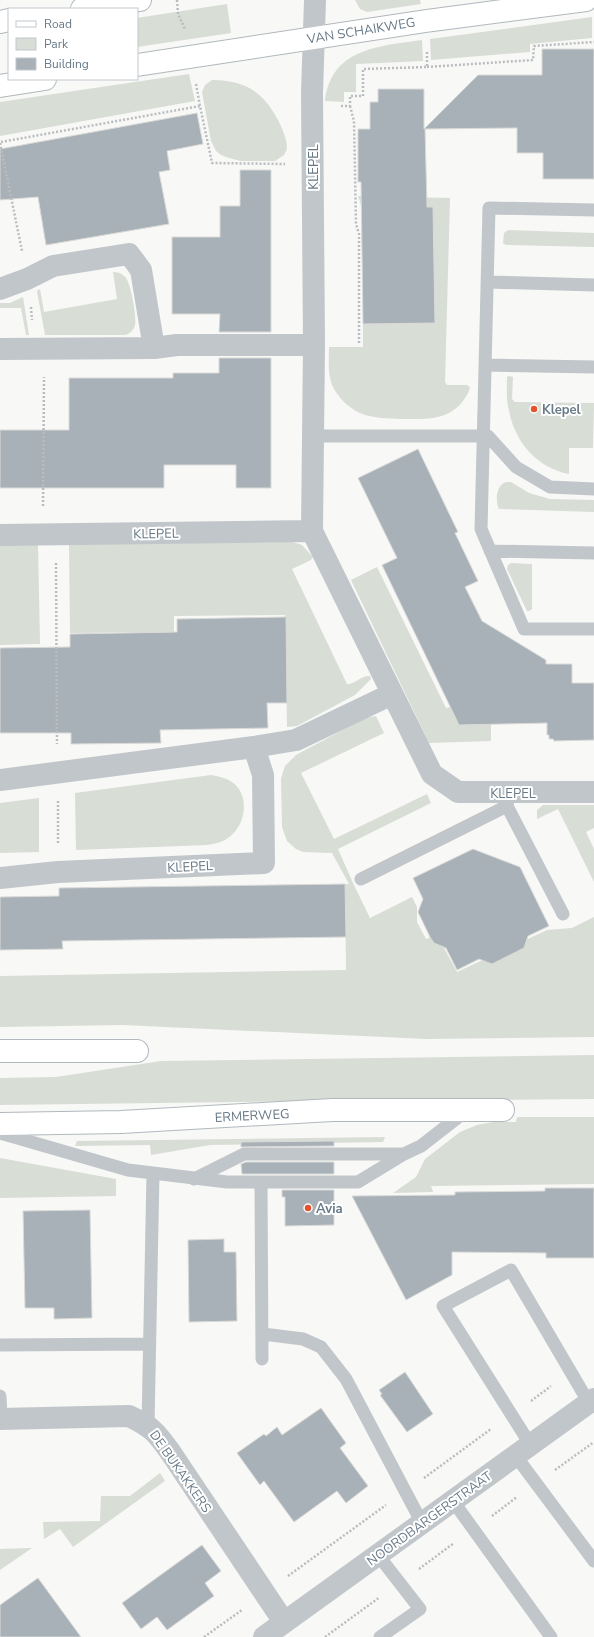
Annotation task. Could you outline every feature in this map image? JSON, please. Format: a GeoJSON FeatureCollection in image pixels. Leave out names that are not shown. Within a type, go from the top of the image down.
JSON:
{"type":"FeatureCollection","features":[{"type":"Feature","properties":{"kind":"main road"},"geometry":{"type":"LineString","coordinates":[[88,8],[140,0]]}},
{"type":"Feature","properties":{"kind":"main road","name":"VAN SCHAIKWEG"},"geometry":{"type":"LineString","coordinates":[[138,65],[314,37],[586,0]]}},
{"type":"Feature","properties":{"kind":"main road"},"geometry":{"type":"LineString","coordinates":[[0,86],[39,80]]}},
{"type":"Feature","properties":{"kind":"main road"},"geometry":{"type":"LineString","coordinates":[[0,1051],[137,1051]]}},
{"type":"Feature","properties":{"kind":"main road","name":"ERMERWEG"},"geometry":{"type":"LineString","coordinates":[[0,1124],[121,1122],[332,1110],[504,1110]]}},
{"type":"Feature","properties":{"kind":"street","name":"KLEPEL"},"geometry":{"type":"LineString","coordinates":[[315,0],[312,106],[314,345],[312,531],[432,774],[458,792],[508,800],[594,792]]}},
{"type":"Feature","properties":{"kind":"street"},"geometry":{"type":"LineString","coordinates":[[0,289],[27,280],[53,266],[129,254],[141,270],[154,348]]}},
{"type":"Feature","properties":{"kind":"street"},"geometry":{"type":"LineString","coordinates":[[0,348],[154,348],[177,345],[314,345]]}},
{"type":"Feature","properties":{"kind":"street","name":"KLEPEL"},"geometry":{"type":"LineString","coordinates":[[0,536],[312,531]]}},
{"type":"Feature","properties":{"kind":"street"},"geometry":{"type":"LineString","coordinates":[[0,780],[254,747],[296,740],[392,694]]}},
{"type":"Feature","properties":{"kind":"street","name":"KLEPEL"},"geometry":{"type":"LineString","coordinates":[[0,878],[58,872],[264,862],[263,775],[254,747]]}},
{"type":"Feature","properties":{"kind":"street","name":"NOORDBARGERSTRAAT"},"geometry":{"type":"LineString","coordinates":[[264,1637],[592,1401]]}},
{"type":"Feature","properties":{"kind":"street","name":"DE BUKAKKERS"},"geometry":{"type":"LineString","coordinates":[[0,1419],[129,1416],[148,1425],[171,1453],[284,1622]]}},
{"type":"Feature","properties":{"kind":"lane"},"geometry":{"type":"LineString","coordinates":[[594,210],[489,208],[481,529],[524,628],[594,628]]}},
{"type":"Feature","properties":{"kind":"lane"},"geometry":{"type":"LineString","coordinates":[[488,282],[594,285]]}},
{"type":"Feature","properties":{"kind":"lane"},"geometry":{"type":"LineString","coordinates":[[485,365],[594,367]]}},
{"type":"Feature","properties":{"kind":"lane"},"geometry":{"type":"LineString","coordinates":[[313,436],[488,436],[516,467],[550,486],[594,489]]}},
{"type":"Feature","properties":{"kind":"lane"},"geometry":{"type":"LineString","coordinates":[[490,552],[594,553]]}},
{"type":"Feature","properties":{"kind":"lane"},"geometry":{"type":"LineString","coordinates":[[361,879],[508,800],[563,914]]}},
{"type":"Feature","properties":{"kind":"lane"},"geometry":{"type":"LineString","coordinates":[[0,1133],[128,1170],[227,1182],[358,1182],[404,1154],[421,1146],[467,1110]]}},
{"type":"Feature","properties":{"kind":"lane"},"geometry":{"type":"LineString","coordinates":[[194,1178],[244,1154],[404,1154]]}},
{"type":"Feature","properties":{"kind":"lane"},"geometry":{"type":"LineString","coordinates":[[148,1425],[153,1173]]}},
{"type":"Feature","properties":{"kind":"lane"},"geometry":{"type":"LineString","coordinates":[[261,1182],[262,1359]]}},
{"type":"Feature","properties":{"kind":"lane"},"geometry":{"type":"LineString","coordinates":[[592,1401],[510,1270],[443,1306],[523,1450],[594,1561]]}},
{"type":"Feature","properties":{"kind":"lane"},"geometry":{"type":"LineString","coordinates":[[263,1334],[302,1339],[321,1347],[346,1380],[422,1523]]}},
{"type":"Feature","properties":{"kind":"lane"},"geometry":{"type":"LineString","coordinates":[[0,1345],[149,1344]]}},
{"type":"Feature","properties":{"kind":"lane"},"geometry":{"type":"LineString","coordinates":[[0,1396],[0,1419]]}},
{"type":"Feature","properties":{"kind":"lane"},"geometry":{"type":"LineString","coordinates":[[453,1501],[551,1637]]}},
{"type":"Feature","properties":{"kind":"lane"},"geometry":{"type":"LineString","coordinates":[[378,1555],[420,1608],[380,1637]]}},
{"type":"Feature","properties":{"kind":"path"},"geometry":{"type":"LineString","coordinates":[[426,21],[427,67]]}},
{"type":"Feature","properties":{"kind":"path"},"geometry":{"type":"LineString","coordinates":[[359,344],[359,234],[356,224],[354,121],[350,106],[350,96],[363,96],[363,69],[427,67],[533,60],[534,46],[594,42]]}},
{"type":"Feature","properties":{"kind":"path"},"geometry":{"type":"LineString","coordinates":[[1,142],[200,106],[212,163],[312,164]]}},
{"type":"Feature","properties":{"kind":"path"},"geometry":{"type":"LineString","coordinates":[[312,106],[350,106]]}},
{"type":"Feature","properties":{"kind":"path"},"geometry":{"type":"LineString","coordinates":[[56,535],[58,872]]}},
{"type":"Feature","properties":{"kind":"green space"},"geometry":{"type":"Polygon","coordinates":[[[355,0],[421,0],[421,4],[367,12],[360,9],[355,0]]]}},
{"type":"Feature","properties":{"kind":"green space"},"geometry":{"type":"Polygon","coordinates":[[[227,4],[231,33],[138,47],[138,18],[227,4]]]}},
{"type":"Feature","properties":{"kind":"green space"},"geometry":{"type":"Polygon","coordinates":[[[592,17],[592,38],[530,44],[530,52],[431,60],[430,39],[592,17]]]}},
{"type":"Feature","properties":{"kind":"green space"},"geometry":{"type":"Polygon","coordinates":[[[422,40],[423,61],[356,64],[356,92],[344,92],[344,102],[325,101],[329,83],[337,70],[347,60],[374,48],[422,40]]]}},
{"type":"Feature","properties":{"kind":"green space"},"geometry":{"type":"Polygon","coordinates":[[[189,74],[195,101],[0,136],[0,102],[189,74]]]}},
{"type":"Feature","properties":{"kind":"green space"},"geometry":{"type":"Polygon","coordinates":[[[212,80],[234,82],[244,85],[267,103],[279,122],[283,132],[287,149],[284,155],[275,161],[241,161],[221,155],[216,151],[211,141],[202,92],[205,85],[212,80]]]}},
{"type":"Feature","properties":{"kind":"green space"},"geometry":{"type":"Polygon","coordinates":[[[358,196],[450,198],[445,382],[447,385],[467,385],[470,387],[465,398],[457,408],[436,418],[402,419],[381,418],[365,415],[352,409],[342,400],[336,393],[330,379],[329,347],[363,347],[363,324],[435,323],[433,207],[362,208],[358,196]]]}},
{"type":"Feature","properties":{"kind":"green space"},"geometry":{"type":"Polygon","coordinates":[[[508,230],[594,233],[594,247],[506,245],[503,243],[504,233],[508,230]]]}},
{"type":"Feature","properties":{"kind":"green space"},"geometry":{"type":"Polygon","coordinates":[[[113,272],[117,272],[125,277],[130,287],[135,321],[132,332],[125,335],[45,335],[37,291],[40,289],[44,312],[117,299],[113,272]]]}},
{"type":"Feature","properties":{"kind":"green space"},"geometry":{"type":"Polygon","coordinates":[[[23,297],[29,335],[26,335],[21,308],[0,308],[0,303],[10,303],[23,297]]]}},
{"type":"Feature","properties":{"kind":"green space"},"geometry":{"type":"Polygon","coordinates":[[[507,377],[513,377],[512,399],[515,402],[594,403],[593,448],[569,448],[569,474],[557,471],[547,466],[529,452],[522,443],[516,433],[508,407],[507,377]]]}},
{"type":"Feature","properties":{"kind":"green space"},"geometry":{"type":"Polygon","coordinates":[[[506,482],[511,482],[529,493],[550,499],[594,500],[594,512],[499,509],[497,502],[498,490],[500,486],[506,482]]]}},
{"type":"Feature","properties":{"kind":"green space"},"geometry":{"type":"Polygon","coordinates":[[[293,542],[302,545],[313,557],[311,560],[292,569],[347,684],[353,683],[367,676],[370,676],[371,679],[355,695],[297,726],[287,727],[285,615],[174,616],[174,632],[70,633],[69,544],[293,542]]]}},
{"type":"Feature","properties":{"kind":"green space"},"geometry":{"type":"Polygon","coordinates":[[[0,545],[38,545],[40,644],[0,645],[0,545]]]}},
{"type":"Feature","properties":{"kind":"green space"},"geometry":{"type":"Polygon","coordinates":[[[511,563],[532,564],[532,609],[529,611],[527,611],[507,569],[508,565],[511,563]]]}},
{"type":"Feature","properties":{"kind":"green space"},"geometry":{"type":"Polygon","coordinates":[[[377,567],[446,708],[450,707],[459,725],[491,724],[491,741],[429,743],[351,580],[377,567]]]}},
{"type":"Feature","properties":{"kind":"green space"},"geometry":{"type":"Polygon","coordinates":[[[376,716],[384,733],[301,773],[334,839],[427,794],[431,803],[338,849],[370,918],[412,897],[417,907],[417,922],[426,939],[437,935],[457,972],[547,930],[572,928],[594,917],[594,1037],[427,1039],[123,1025],[0,1027],[0,976],[346,970],[345,884],[349,884],[332,853],[303,852],[296,849],[287,841],[282,827],[281,779],[285,766],[296,755],[365,718],[376,716]]]}},
{"type":"Feature","properties":{"kind":"green space"},"geometry":{"type":"Polygon","coordinates":[[[211,775],[222,777],[232,782],[238,788],[244,804],[244,812],[237,829],[225,840],[207,845],[76,850],[75,793],[211,775]]]}},
{"type":"Feature","properties":{"kind":"green space"},"geometry":{"type":"Polygon","coordinates":[[[39,798],[39,852],[0,853],[0,803],[39,798]]]}},
{"type":"Feature","properties":{"kind":"green space"},"geometry":{"type":"Polygon","coordinates":[[[543,805],[594,805],[594,828],[586,832],[594,849],[594,882],[558,809],[537,819],[537,810],[543,805]]]}},
{"type":"Feature","properties":{"kind":"green space"},"geometry":{"type":"Polygon","coordinates":[[[594,1055],[594,1099],[0,1105],[0,1078],[56,1077],[161,1061],[594,1055]]]}},
{"type":"Feature","properties":{"kind":"green space"},"geometry":{"type":"Polygon","coordinates":[[[517,1117],[594,1117],[594,1184],[431,1186],[433,1192],[393,1193],[416,1177],[425,1159],[460,1132],[477,1125],[493,1122],[516,1122],[517,1117]]]}},
{"type":"Feature","properties":{"kind":"green space"},"geometry":{"type":"Polygon","coordinates":[[[385,1137],[383,1142],[210,1145],[151,1155],[150,1145],[75,1146],[77,1141],[385,1137]]]}},
{"type":"Feature","properties":{"kind":"green space"},"geometry":{"type":"Polygon","coordinates":[[[0,1158],[116,1179],[116,1196],[0,1198],[0,1158]]]}},
{"type":"Feature","properties":{"kind":"green space"},"geometry":{"type":"Polygon","coordinates":[[[160,1473],[165,1481],[73,1547],[60,1529],[44,1539],[43,1522],[100,1521],[101,1496],[130,1496],[160,1473]]]}},
{"type":"Feature","properties":{"kind":"green space"},"geometry":{"type":"Polygon","coordinates":[[[32,1548],[0,1570],[0,1549],[32,1548]]]}},
{"type":"Feature","properties":{"kind":"building"},"geometry":{"type":"Polygon","coordinates":[[[542,49],[594,49],[594,179],[543,179],[543,153],[517,153],[517,128],[425,129],[427,207],[433,207],[435,323],[363,324],[361,182],[358,182],[358,129],[370,129],[370,102],[378,102],[378,89],[424,89],[424,129],[478,75],[542,75],[542,49]]]}},
{"type":"Feature","properties":{"kind":"building"},"geometry":{"type":"Polygon","coordinates":[[[197,113],[203,144],[167,151],[170,170],[159,172],[169,224],[46,245],[38,197],[0,200],[0,149],[197,113]]]}},
{"type":"Feature","properties":{"kind":"building"},"geometry":{"type":"Polygon","coordinates":[[[240,170],[271,170],[271,332],[219,332],[220,314],[172,314],[172,237],[220,237],[220,206],[240,206],[240,170]]]}},
{"type":"Feature","properties":{"kind":"building"},"geometry":{"type":"Polygon","coordinates":[[[219,358],[271,358],[271,488],[236,488],[236,465],[164,465],[164,488],[0,488],[0,430],[69,430],[69,378],[173,378],[173,373],[219,373],[219,358]]]}},
{"type":"Feature","properties":{"kind":"building"},"geometry":{"type":"Polygon","coordinates":[[[418,449],[458,532],[455,533],[478,581],[465,587],[482,621],[546,660],[546,664],[572,664],[572,683],[594,683],[594,740],[554,741],[553,739],[549,739],[549,735],[547,735],[547,723],[459,725],[382,565],[397,558],[358,478],[418,449]]]}},
{"type":"Feature","properties":{"kind":"building"},"geometry":{"type":"Polygon","coordinates":[[[286,617],[287,703],[267,703],[268,728],[160,730],[161,743],[71,744],[71,733],[0,733],[0,648],[70,647],[70,634],[177,632],[177,619],[286,617]]]}},
{"type":"Feature","properties":{"kind":"building"},"geometry":{"type":"Polygon","coordinates":[[[473,849],[520,867],[549,926],[528,936],[524,948],[492,964],[479,959],[457,970],[446,948],[434,943],[418,912],[423,899],[413,878],[473,849]]]}},
{"type":"Feature","properties":{"kind":"building"},"geometry":{"type":"Polygon","coordinates":[[[345,884],[346,937],[62,941],[63,949],[0,950],[0,897],[59,896],[59,888],[345,884]]]}},
{"type":"Feature","properties":{"kind":"building"},"geometry":{"type":"Polygon","coordinates":[[[334,1141],[334,1146],[241,1147],[241,1142],[334,1141]]]}},
{"type":"Feature","properties":{"kind":"building"},"geometry":{"type":"Polygon","coordinates":[[[246,1162],[334,1162],[334,1174],[242,1174],[241,1164],[246,1162]]]}},
{"type":"Feature","properties":{"kind":"building"},"geometry":{"type":"Polygon","coordinates":[[[545,1188],[594,1188],[594,1258],[546,1258],[546,1253],[452,1252],[452,1275],[406,1300],[352,1196],[455,1195],[455,1192],[545,1191],[545,1188]]]}},
{"type":"Feature","properties":{"kind":"building"},"geometry":{"type":"Polygon","coordinates":[[[282,1190],[334,1190],[334,1225],[285,1226],[285,1197],[282,1197],[282,1190]]]}},
{"type":"Feature","properties":{"kind":"building"},"geometry":{"type":"Polygon","coordinates":[[[90,1210],[92,1318],[54,1319],[54,1308],[25,1308],[23,1211],[90,1210]]]}},
{"type":"Feature","properties":{"kind":"building"},"geometry":{"type":"Polygon","coordinates":[[[224,1239],[224,1252],[236,1252],[237,1321],[189,1322],[188,1240],[224,1239]]]}},
{"type":"Feature","properties":{"kind":"building"},"geometry":{"type":"Polygon","coordinates":[[[405,1372],[433,1414],[407,1432],[380,1395],[382,1394],[379,1390],[405,1372]]]}},
{"type":"Feature","properties":{"kind":"building"},"geometry":{"type":"Polygon","coordinates":[[[321,1408],[346,1443],[340,1448],[368,1486],[346,1503],[337,1491],[294,1522],[264,1481],[260,1485],[237,1453],[264,1434],[266,1436],[277,1427],[282,1435],[321,1408]]]}},
{"type":"Feature","properties":{"kind":"building"},"geometry":{"type":"Polygon","coordinates":[[[202,1545],[221,1571],[205,1583],[214,1596],[167,1630],[157,1617],[141,1629],[122,1603],[202,1545]]]}},
{"type":"Feature","properties":{"kind":"building"},"geometry":{"type":"Polygon","coordinates":[[[38,1578],[81,1637],[0,1637],[0,1605],[38,1578]]]}},
{"type":"Feature","properties":{"kind":"place","name":"Klepel"},"geometry":{"type":"Point","coordinates":[534,409]}},
{"type":"Feature","properties":{"kind":"place","name":"Avia"},"geometry":{"type":"Point","coordinates":[308,1208]}}]}
